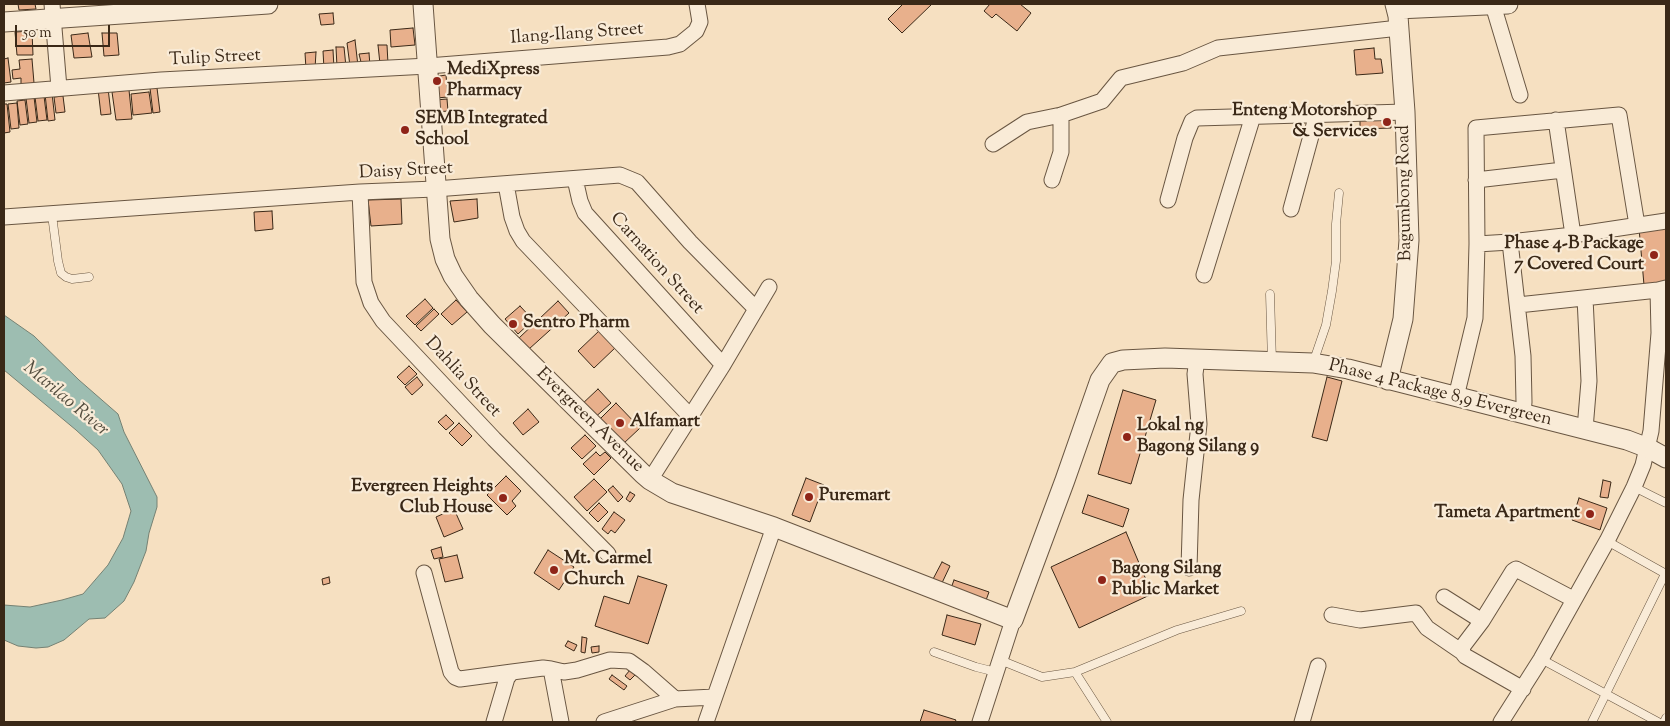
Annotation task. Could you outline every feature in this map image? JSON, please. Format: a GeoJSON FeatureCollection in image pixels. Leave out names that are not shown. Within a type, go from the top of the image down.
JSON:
{"type":"FeatureCollection","features":[{"type":"Feature","properties":{"kind":"street"},"geometry":{"type":"LineString","coordinates":[[4,22],[52,11],[268,4]]}},
{"type":"Feature","properties":{"kind":"street","name":"Evergreen Avenue"},"geometry":{"type":"LineString","coordinates":[[423,4],[440,239],[445,258],[453,276],[469,300],[492,325],[650,480],[672,493],[774,527],[1013,620]]}},
{"type":"Feature","properties":{"kind":"street","name":"Ilang-Ilang Street"},"geometry":{"type":"LineString","coordinates":[[428,66],[668,47],[680,44],[696,31],[700,22],[697,4]]}},
{"type":"Feature","properties":{"kind":"street"},"geometry":{"type":"LineString","coordinates":[[1396,6],[1501,4],[1520,95]]}},
{"type":"Feature","properties":{"kind":"street","name":"Bagumbong Road"},"geometry":{"type":"LineString","coordinates":[[1388,380],[1403,319],[1409,240],[1405,112],[1396,6]]}},
{"type":"Feature","properties":{"kind":"street"},"geometry":{"type":"LineString","coordinates":[[52,11],[60,88]]}},
{"type":"Feature","properties":{"kind":"street"},"geometry":{"type":"LineString","coordinates":[[993,144],[1027,122],[1061,115],[1102,101],[1121,78],[1183,63],[1218,48],[1399,28]]}},
{"type":"Feature","properties":{"kind":"street","name":"Tulip Street"},"geometry":{"type":"LineString","coordinates":[[4,93],[170,80],[428,66]]}},
{"type":"Feature","properties":{"kind":"street"},"geometry":{"type":"LineString","coordinates":[[1168,200],[1185,138],[1192,121],[1197,118],[1405,112]]}},
{"type":"Feature","properties":{"kind":"street"},"geometry":{"type":"LineString","coordinates":[[1291,209],[1316,114]]}},
{"type":"Feature","properties":{"kind":"street"},"geometry":{"type":"LineString","coordinates":[[1052,180],[1061,152],[1061,115]]}},
{"type":"Feature","properties":{"kind":"street"},"geometry":{"type":"LineString","coordinates":[[1456,397],[1475,318],[1477,244],[1476,128],[1619,115],[1637,225]]}},
{"type":"Feature","properties":{"kind":"street"},"geometry":{"type":"LineString","coordinates":[[1204,275],[1253,116]]}},
{"type":"Feature","properties":{"kind":"street"},"geometry":{"type":"LineString","coordinates":[[1556,120],[1573,235]]}},
{"type":"Feature","properties":{"kind":"street"},"geometry":{"type":"LineString","coordinates":[[1476,180],[1563,170]]}},
{"type":"Feature","properties":{"kind":"street","name":"Daisy Street"},"geometry":{"type":"LineString","coordinates":[[4,217],[360,192],[435,190],[620,175],[637,182],[690,242],[756,308]]}},
{"type":"Feature","properties":{"kind":"street","name":"Carnation Street"},"geometry":{"type":"LineString","coordinates":[[575,180],[585,214],[723,365]]}},
{"type":"Feature","properties":{"kind":"street"},"geometry":{"type":"LineString","coordinates":[[506,184],[512,217],[523,241],[691,417]]}},
{"type":"Feature","properties":{"kind":"street","name":"Dahlia Street"},"geometry":{"type":"LineString","coordinates":[[360,192],[364,282],[371,303],[383,321],[494,439],[608,554]]}},
{"type":"Feature","properties":{"kind":"street"},"geometry":{"type":"LineString","coordinates":[[1477,244],[1573,235],[1666,221]]}},
{"type":"Feature","properties":{"kind":"street"},"geometry":{"type":"LineString","coordinates":[[1510,242],[1523,356],[1523,413]]}},
{"type":"Feature","properties":{"kind":"street"},"geometry":{"type":"LineString","coordinates":[[650,480],[723,365],[768,287]]}},
{"type":"Feature","properties":{"kind":"street"},"geometry":{"type":"LineString","coordinates":[[1502,722],[1541,659],[1607,541],[1634,487],[1648,448],[1663,333],[1662,289],[1518,304]]}},
{"type":"Feature","properties":{"kind":"street"},"geometry":{"type":"LineString","coordinates":[[1585,298],[1589,381],[1585,429]]}},
{"type":"Feature","properties":{"kind":"street","name":"Phase 4 Package 8,9 Evergreen"},"geometry":{"type":"LineString","coordinates":[[1013,620],[1100,380],[1112,363],[1117,361],[1151,358],[1197,359],[1313,364],[1348,369],[1626,440],[1648,448],[1666,458]]}},
{"type":"Feature","properties":{"kind":"street"},"geometry":{"type":"LineString","coordinates":[[1189,568],[1191,500],[1199,424],[1197,359]]}},
{"type":"Feature","properties":{"kind":"street"},"geometry":{"type":"LineString","coordinates":[[706,722],[774,527]]}},
{"type":"Feature","properties":{"kind":"street"},"geometry":{"type":"LineString","coordinates":[[1462,652],[1463,646],[1516,569],[1574,599]]}},
{"type":"Feature","properties":{"kind":"street"},"geometry":{"type":"LineString","coordinates":[[424,573],[449,666],[455,677],[460,679],[543,668],[564,672],[610,660],[622,659],[629,661],[643,671],[675,699]]}},
{"type":"Feature","properties":{"kind":"street"},"geometry":{"type":"LineString","coordinates":[[1444,597],[1482,621]]}},
{"type":"Feature","properties":{"kind":"street"},"geometry":{"type":"LineString","coordinates":[[1332,615],[1360,620],[1416,613],[1427,628],[1465,656],[1523,689]]}},
{"type":"Feature","properties":{"kind":"street"},"geometry":{"type":"LineString","coordinates":[[980,722],[1013,620]]}},
{"type":"Feature","properties":{"kind":"street"},"geometry":{"type":"LineString","coordinates":[[1302,722],[1318,666]]}},
{"type":"Feature","properties":{"kind":"street"},"geometry":{"type":"LineString","coordinates":[[551,669],[561,722]]}},
{"type":"Feature","properties":{"kind":"street"},"geometry":{"type":"LineString","coordinates":[[494,722],[507,678],[512,672]]}},
{"type":"Feature","properties":{"kind":"street"},"geometry":{"type":"LineString","coordinates":[[604,722],[675,699],[714,697]]}},
{"type":"Feature","properties":{"kind":"lane"},"geometry":{"type":"LineString","coordinates":[[1313,364],[1326,325],[1332,291],[1336,261],[1336,224],[1339,193]]}},
{"type":"Feature","properties":{"kind":"lane"},"geometry":{"type":"LineString","coordinates":[[52,215],[61,273],[72,279],[89,277]]}},
{"type":"Feature","properties":{"kind":"lane"},"geometry":{"type":"LineString","coordinates":[[1270,294],[1272,362]]}},
{"type":"Feature","properties":{"kind":"lane"},"geometry":{"type":"LineString","coordinates":[[1634,487],[1666,503]]}},
{"type":"Feature","properties":{"kind":"lane"},"geometry":{"type":"LineString","coordinates":[[1592,722],[1666,574],[1607,541]]}},
{"type":"Feature","properties":{"kind":"lane"},"geometry":{"type":"LineString","coordinates":[[934,652],[976,667],[998,666],[1042,677],[1075,672],[1177,630],[1241,611]]}},
{"type":"Feature","properties":{"kind":"lane"},"geometry":{"type":"LineString","coordinates":[[1541,659],[1606,696],[1658,722]]}},
{"type":"Feature","properties":{"kind":"lane"},"geometry":{"type":"LineString","coordinates":[[1075,672],[1107,722]]}},
{"type":"Feature","properties":{"kind":"lane"},"geometry":{"type":"LineString","coordinates":[[1664,722],[1666,718]]}},
{"type":"Feature","properties":{"kind":"water","name":"Marilao River"},"geometry":{"type":"Polygon","coordinates":[[[4,315],[34,336],[79,380],[118,414],[124,432],[157,497],[157,507],[146,551],[134,582],[124,601],[105,618],[89,619],[64,640],[48,647],[18,646],[4,640],[4,605],[30,607],[83,594],[108,565],[123,538],[131,511],[122,484],[98,450],[4,370],[4,315]]]}},
{"type":"Feature","properties":{"kind":"building"},"geometry":{"type":"Polygon","coordinates":[[[18,4],[35,4],[36,9],[19,10],[18,4]]]}},
{"type":"Feature","properties":{"kind":"building"},"geometry":{"type":"Polygon","coordinates":[[[903,4],[932,4],[902,33],[888,19],[903,4]]]}},
{"type":"Feature","properties":{"kind":"building"},"geometry":{"type":"Polygon","coordinates":[[[990,4],[1020,4],[1031,13],[1017,31],[996,14],[992,18],[984,11],[990,4]]]}},
{"type":"Feature","properties":{"kind":"building"},"geometry":{"type":"Polygon","coordinates":[[[333,13],[334,24],[321,25],[319,14],[333,13]]]}},
{"type":"Feature","properties":{"kind":"building"},"geometry":{"type":"Polygon","coordinates":[[[413,28],[415,45],[391,47],[390,30],[413,28]]]}},
{"type":"Feature","properties":{"kind":"building"},"geometry":{"type":"Polygon","coordinates":[[[32,31],[33,55],[17,55],[15,32],[32,31]]]}},
{"type":"Feature","properties":{"kind":"building"},"geometry":{"type":"Polygon","coordinates":[[[88,33],[92,57],[74,58],[71,35],[88,33]]]}},
{"type":"Feature","properties":{"kind":"building"},"geometry":{"type":"Polygon","coordinates":[[[102,33],[117,33],[119,55],[104,56],[102,33]]]}},
{"type":"Feature","properties":{"kind":"building"},"geometry":{"type":"Polygon","coordinates":[[[355,40],[358,66],[350,66],[347,43],[355,40]]]}},
{"type":"Feature","properties":{"kind":"building"},"geometry":{"type":"Polygon","coordinates":[[[378,45],[387,45],[388,64],[380,64],[378,45]]]}},
{"type":"Feature","properties":{"kind":"building"},"geometry":{"type":"Polygon","coordinates":[[[336,47],[344,47],[346,67],[337,67],[336,47]]]}},
{"type":"Feature","properties":{"kind":"building"},"geometry":{"type":"Polygon","coordinates":[[[1374,48],[1375,59],[1381,59],[1383,73],[1356,75],[1354,50],[1374,48]]]}},
{"type":"Feature","properties":{"kind":"building"},"geometry":{"type":"Polygon","coordinates":[[[333,50],[334,68],[324,69],[323,51],[333,50]]]}},
{"type":"Feature","properties":{"kind":"building"},"geometry":{"type":"Polygon","coordinates":[[[316,52],[315,69],[306,69],[305,53],[316,52]]]}},
{"type":"Feature","properties":{"kind":"building"},"geometry":{"type":"Polygon","coordinates":[[[369,53],[370,66],[362,66],[359,54],[369,53]]]}},
{"type":"Feature","properties":{"kind":"building"},"geometry":{"type":"Polygon","coordinates":[[[8,58],[11,82],[4,83],[4,59],[8,58]]]}},
{"type":"Feature","properties":{"kind":"building"},"geometry":{"type":"Polygon","coordinates":[[[32,59],[34,83],[21,85],[21,78],[13,79],[12,70],[20,69],[19,60],[32,59]]]}},
{"type":"Feature","properties":{"kind":"building"},"geometry":{"type":"Polygon","coordinates":[[[446,75],[448,97],[436,98],[434,77],[446,75]]]}},
{"type":"Feature","properties":{"kind":"building"},"geometry":{"type":"Polygon","coordinates":[[[108,88],[111,114],[101,115],[98,89],[108,88]]]}},
{"type":"Feature","properties":{"kind":"building"},"geometry":{"type":"Polygon","coordinates":[[[150,88],[157,88],[160,112],[153,113],[150,88]]]}},
{"type":"Feature","properties":{"kind":"building"},"geometry":{"type":"Polygon","coordinates":[[[129,90],[132,119],[116,120],[112,92],[129,90]]]}},
{"type":"Feature","properties":{"kind":"building"},"geometry":{"type":"Polygon","coordinates":[[[149,92],[152,113],[133,115],[131,94],[149,92]]]}},
{"type":"Feature","properties":{"kind":"building"},"geometry":{"type":"Polygon","coordinates":[[[52,93],[55,120],[48,121],[45,94],[52,93]]]}},
{"type":"Feature","properties":{"kind":"building"},"geometry":{"type":"Polygon","coordinates":[[[44,96],[47,120],[38,121],[35,97],[44,96]]]}},
{"type":"Feature","properties":{"kind":"building"},"geometry":{"type":"Polygon","coordinates":[[[63,96],[65,112],[56,113],[54,97],[63,96]]]}},
{"type":"Feature","properties":{"kind":"building"},"geometry":{"type":"Polygon","coordinates":[[[34,97],[37,122],[29,123],[26,98],[34,97]]]}},
{"type":"Feature","properties":{"kind":"building"},"geometry":{"type":"Polygon","coordinates":[[[447,99],[448,111],[435,112],[435,100],[447,99]]]}},
{"type":"Feature","properties":{"kind":"building"},"geometry":{"type":"Polygon","coordinates":[[[25,100],[28,124],[20,125],[17,101],[25,100]]]}},
{"type":"Feature","properties":{"kind":"building"},"geometry":{"type":"Polygon","coordinates":[[[17,103],[19,128],[11,129],[8,104],[17,103]]]}},
{"type":"Feature","properties":{"kind":"building"},"geometry":{"type":"Polygon","coordinates":[[[4,104],[7,104],[10,132],[4,133],[4,104]]]}},
{"type":"Feature","properties":{"kind":"building"},"geometry":{"type":"Polygon","coordinates":[[[1390,116],[1391,128],[1360,129],[1360,118],[1390,116]]]}},
{"type":"Feature","properties":{"kind":"building"},"geometry":{"type":"Polygon","coordinates":[[[401,199],[402,224],[371,226],[368,200],[401,199]]]}},
{"type":"Feature","properties":{"kind":"building"},"geometry":{"type":"Polygon","coordinates":[[[477,199],[478,218],[454,222],[450,201],[477,199]]]}},
{"type":"Feature","properties":{"kind":"building"},"geometry":{"type":"Polygon","coordinates":[[[272,211],[273,229],[255,231],[254,212],[272,211]]]}},
{"type":"Feature","properties":{"kind":"building","name":"Phase 4-B Package 7 Covered Court"},"geometry":{"type":"Polygon","coordinates":[[[1666,225],[1666,283],[1644,285],[1639,228],[1666,225]]]}},
{"type":"Feature","properties":{"kind":"building"},"geometry":{"type":"Polygon","coordinates":[[[425,299],[433,308],[415,325],[406,316],[425,299]]]}},
{"type":"Feature","properties":{"kind":"building"},"geometry":{"type":"Polygon","coordinates":[[[456,300],[467,312],[452,325],[441,314],[456,300]]]}},
{"type":"Feature","properties":{"kind":"building"},"geometry":{"type":"Polygon","coordinates":[[[558,301],[569,313],[529,349],[519,338],[558,301]]]}},
{"type":"Feature","properties":{"kind":"building"},"geometry":{"type":"Polygon","coordinates":[[[520,306],[533,320],[518,334],[505,319],[520,306]]]}},
{"type":"Feature","properties":{"kind":"building"},"geometry":{"type":"Polygon","coordinates":[[[434,309],[439,314],[421,331],[416,326],[434,309]]]}},
{"type":"Feature","properties":{"kind":"building"},"geometry":{"type":"Polygon","coordinates":[[[600,330],[616,347],[594,368],[578,351],[600,330]]]}},
{"type":"Feature","properties":{"kind":"building"},"geometry":{"type":"Polygon","coordinates":[[[409,366],[417,374],[405,385],[397,377],[409,366]]]}},
{"type":"Feature","properties":{"kind":"building"},"geometry":{"type":"Polygon","coordinates":[[[417,377],[423,385],[412,395],[405,387],[417,377]]]}},
{"type":"Feature","properties":{"kind":"building"},"geometry":{"type":"Polygon","coordinates":[[[1327,377],[1342,381],[1327,441],[1312,437],[1327,377]]]}},
{"type":"Feature","properties":{"kind":"building"},"geometry":{"type":"Polygon","coordinates":[[[598,389],[611,403],[592,420],[580,406],[598,389]]]}},
{"type":"Feature","properties":{"kind":"building","name":"Lokal ng Bagong Silang 9"},"geometry":{"type":"Polygon","coordinates":[[[1123,390],[1156,400],[1131,484],[1098,474],[1123,390]]]}},
{"type":"Feature","properties":{"kind":"building","name":"Alfamart"},"geometry":{"type":"Polygon","coordinates":[[[616,403],[640,428],[623,444],[600,419],[616,403]]]}},
{"type":"Feature","properties":{"kind":"building"},"geometry":{"type":"Polygon","coordinates":[[[528,409],[539,422],[523,435],[513,423],[528,409]]]}},
{"type":"Feature","properties":{"kind":"building"},"geometry":{"type":"Polygon","coordinates":[[[446,415],[454,423],[446,430],[438,422],[446,415]]]}},
{"type":"Feature","properties":{"kind":"building"},"geometry":{"type":"Polygon","coordinates":[[[459,423],[472,436],[462,446],[449,433],[459,423]]]}},
{"type":"Feature","properties":{"kind":"building"},"geometry":{"type":"Polygon","coordinates":[[[585,435],[596,446],[582,459],[571,448],[585,435]]]}},
{"type":"Feature","properties":{"kind":"building"},"geometry":{"type":"Polygon","coordinates":[[[596,452],[600,456],[605,452],[611,458],[594,475],[583,464],[596,452]]]}},
{"type":"Feature","properties":{"kind":"building","name":"Evergreen Heights Club House"},"geometry":{"type":"Polygon","coordinates":[[[506,476],[521,491],[512,501],[516,506],[507,515],[487,495],[506,476]]]}},
{"type":"Feature","properties":{"kind":"building","name":"Puremart"},"geometry":{"type":"Polygon","coordinates":[[[806,478],[824,485],[810,522],[792,515],[806,478]]]}},
{"type":"Feature","properties":{"kind":"building"},"geometry":{"type":"Polygon","coordinates":[[[594,479],[607,492],[587,511],[574,497],[594,479]]]}},
{"type":"Feature","properties":{"kind":"building"},"geometry":{"type":"Polygon","coordinates":[[[1603,480],[1611,482],[1608,498],[1600,497],[1603,480]]]}},
{"type":"Feature","properties":{"kind":"building"},"geometry":{"type":"Polygon","coordinates":[[[613,486],[623,497],[618,502],[608,490],[613,486]]]}},
{"type":"Feature","properties":{"kind":"building"},"geometry":{"type":"Polygon","coordinates":[[[630,492],[635,495],[630,502],[626,499],[630,492]]]}},
{"type":"Feature","properties":{"kind":"building"},"geometry":{"type":"Polygon","coordinates":[[[1088,495],[1129,509],[1123,527],[1082,513],[1088,495]]]}},
{"type":"Feature","properties":{"kind":"building","name":"Tameta Apartment"},"geometry":{"type":"Polygon","coordinates":[[[1579,498],[1607,508],[1600,530],[1572,520],[1579,498]]]}},
{"type":"Feature","properties":{"kind":"building"},"geometry":{"type":"Polygon","coordinates":[[[599,503],[608,512],[598,522],[589,513],[599,503]]]}},
{"type":"Feature","properties":{"kind":"building"},"geometry":{"type":"Polygon","coordinates":[[[454,509],[463,529],[444,537],[436,517],[454,509]]]}},
{"type":"Feature","properties":{"kind":"building"},"geometry":{"type":"Polygon","coordinates":[[[614,512],[625,520],[615,533],[611,530],[608,534],[602,529],[614,512]]]}},
{"type":"Feature","properties":{"kind":"building","name":"Bagong Silang Public Market"},"geometry":{"type":"Polygon","coordinates":[[[1126,532],[1152,594],[1079,628],[1051,567],[1126,532]]]}},
{"type":"Feature","properties":{"kind":"building"},"geometry":{"type":"Polygon","coordinates":[[[441,547],[443,557],[434,559],[431,550],[441,547]]]}},
{"type":"Feature","properties":{"kind":"building","name":"Mt. Carmel Church"},"geometry":{"type":"Polygon","coordinates":[[[548,550],[574,567],[559,590],[534,573],[548,550]]]}},
{"type":"Feature","properties":{"kind":"building"},"geometry":{"type":"Polygon","coordinates":[[[457,555],[463,578],[445,582],[439,559],[457,555]]]}},
{"type":"Feature","properties":{"kind":"building"},"geometry":{"type":"Polygon","coordinates":[[[942,562],[950,566],[941,585],[932,581],[942,562]]]}},
{"type":"Feature","properties":{"kind":"building"},"geometry":{"type":"Polygon","coordinates":[[[638,576],[667,585],[648,644],[595,626],[604,596],[629,604],[638,576]]]}},
{"type":"Feature","properties":{"kind":"building"},"geometry":{"type":"Polygon","coordinates":[[[329,577],[330,583],[323,585],[322,579],[329,577]]]}},
{"type":"Feature","properties":{"kind":"building"},"geometry":{"type":"Polygon","coordinates":[[[954,580],[989,592],[985,603],[950,591],[954,580]]]}},
{"type":"Feature","properties":{"kind":"building"},"geometry":{"type":"Polygon","coordinates":[[[947,615],[981,624],[975,645],[942,635],[947,615]]]}},
{"type":"Feature","properties":{"kind":"building"},"geometry":{"type":"Polygon","coordinates":[[[582,637],[587,638],[585,653],[581,652],[582,637]]]}},
{"type":"Feature","properties":{"kind":"building"},"geometry":{"type":"Polygon","coordinates":[[[568,641],[577,645],[574,651],[565,646],[568,641]]]}},
{"type":"Feature","properties":{"kind":"building"},"geometry":{"type":"Polygon","coordinates":[[[599,646],[599,652],[592,653],[591,647],[599,646]]]}},
{"type":"Feature","properties":{"kind":"building"},"geometry":{"type":"Polygon","coordinates":[[[630,670],[635,675],[630,680],[625,676],[630,670]]]}},
{"type":"Feature","properties":{"kind":"building"},"geometry":{"type":"Polygon","coordinates":[[[612,675],[627,686],[624,690],[609,679],[612,675]]]}},
{"type":"Feature","properties":{"kind":"building"},"geometry":{"type":"Polygon","coordinates":[[[924,710],[956,720],[955,722],[920,722],[924,710]]]}},
{"type":"Feature","properties":{"kind":"place","name":"MediXpress Pharmacy"},"geometry":{"type":"Point","coordinates":[437,81]}},
{"type":"Feature","properties":{"kind":"place","name":"Enteng Motorshop & Services"},"geometry":{"type":"Point","coordinates":[1387,122]}},
{"type":"Feature","properties":{"kind":"place","name":"SEMB Integrated School"},"geometry":{"type":"Point","coordinates":[405,130]}},
{"type":"Feature","properties":{"kind":"place","name":"Phase 4-B Package 7 Covered Court"},"geometry":{"type":"Point","coordinates":[1654,255]}},
{"type":"Feature","properties":{"kind":"place","name":"Sentro Pharm"},"geometry":{"type":"Point","coordinates":[513,324]}},
{"type":"Feature","properties":{"kind":"place","name":"Alfamart"},"geometry":{"type":"Point","coordinates":[620,423]}},
{"type":"Feature","properties":{"kind":"place","name":"Lokal ng Bagong Silang 9"},"geometry":{"type":"Point","coordinates":[1127,437]}},
{"type":"Feature","properties":{"kind":"place","name":"Puremart"},"geometry":{"type":"Point","coordinates":[809,497]}},
{"type":"Feature","properties":{"kind":"place","name":"Evergreen Heights Club House"},"geometry":{"type":"Point","coordinates":[503,498]}},
{"type":"Feature","properties":{"kind":"place","name":"Tameta Apartment"},"geometry":{"type":"Point","coordinates":[1590,514]}},
{"type":"Feature","properties":{"kind":"place","name":"Mt. Carmel Church"},"geometry":{"type":"Point","coordinates":[554,570]}},
{"type":"Feature","properties":{"kind":"place","name":"Bagong Silang Public Market"},"geometry":{"type":"Point","coordinates":[1102,580]}}]}
